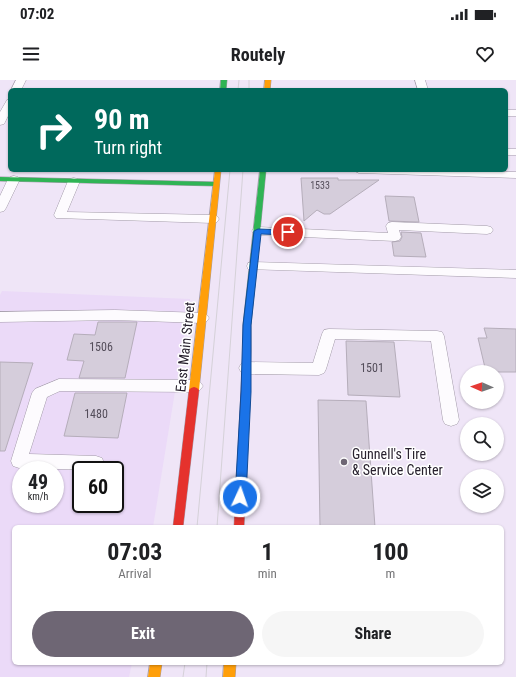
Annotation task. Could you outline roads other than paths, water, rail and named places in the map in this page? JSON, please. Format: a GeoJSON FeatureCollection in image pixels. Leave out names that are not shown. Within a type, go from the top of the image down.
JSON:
{"type":"FeatureCollection","features":[{"type":"Feature","properties":{"kind":"main road","name":"East Main Street"},"geometry":{"type":"LineString","coordinates":[[178,525],[195,386],[218,172]]}},
{"type":"Feature","properties":{"kind":"main road"},"geometry":{"type":"LineString","coordinates":[[239,525],[247,325],[258,231],[263,172]]}},
{"type":"Feature","properties":{"kind":"main road"},"geometry":{"type":"LineString","coordinates":[[0,179],[216,184]]}},
{"type":"Feature","properties":{"kind":"main road"},"geometry":{"type":"LineString","coordinates":[[154,677],[156,665]]}},
{"type":"Feature","properties":{"kind":"main road"},"geometry":{"type":"LineString","coordinates":[[230,665],[230,677]]}},
{"type":"Feature","properties":{"kind":"lane"},"geometry":{"type":"LineString","coordinates":[[0,122],[8,106]]}},
{"type":"Feature","properties":{"kind":"lane"},"geometry":{"type":"LineString","coordinates":[[422,172],[516,175]]}},
{"type":"Feature","properties":{"kind":"lane"},"geometry":{"type":"LineString","coordinates":[[0,208],[14,179]]}},
{"type":"Feature","properties":{"kind":"lane"},"geometry":{"type":"LineString","coordinates":[[74,181],[60,215],[213,219]]}},
{"type":"Feature","properties":{"kind":"lane"},"geometry":{"type":"LineString","coordinates":[[258,231],[395,237],[392,226],[487,230]]}},
{"type":"Feature","properties":{"kind":"lane"},"geometry":{"type":"LineString","coordinates":[[253,266],[516,274]]}},
{"type":"Feature","properties":{"kind":"lane"},"geometry":{"type":"LineString","coordinates":[[0,317],[115,315],[202,318]]}},
{"type":"Feature","properties":{"kind":"lane"},"geometry":{"type":"LineString","coordinates":[[246,368],[319,369],[329,334],[437,336],[451,420]]}},
{"type":"Feature","properties":{"kind":"lane"},"geometry":{"type":"LineString","coordinates":[[72,462],[19,461],[40,393],[59,385],[195,386]]}},
{"type":"Feature","properties":{"kind":"tram line"},"geometry":{"type":"LineString","coordinates":[[238,88],[239,80]]}},
{"type":"Feature","properties":{"kind":"tram line"},"geometry":{"type":"LineString","coordinates":[[249,80],[249,88]]}},
{"type":"Feature","properties":{"kind":"tram line"},"geometry":{"type":"LineString","coordinates":[[197,525],[230,172]]}},
{"type":"Feature","properties":{"kind":"tram line"},"geometry":{"type":"LineString","coordinates":[[217,525],[243,172]]}},
{"type":"Feature","properties":{"kind":"tram line"},"geometry":{"type":"LineString","coordinates":[[183,677],[185,665]]}},
{"type":"Feature","properties":{"kind":"tram line"},"geometry":{"type":"LineString","coordinates":[[206,677],[207,665]]}},
{"type":"Feature","properties":{"kind":"place","name":"Gunnell's Tire & Service Center"},"geometry":{"type":"Point","coordinates":[344,462]}}]}
